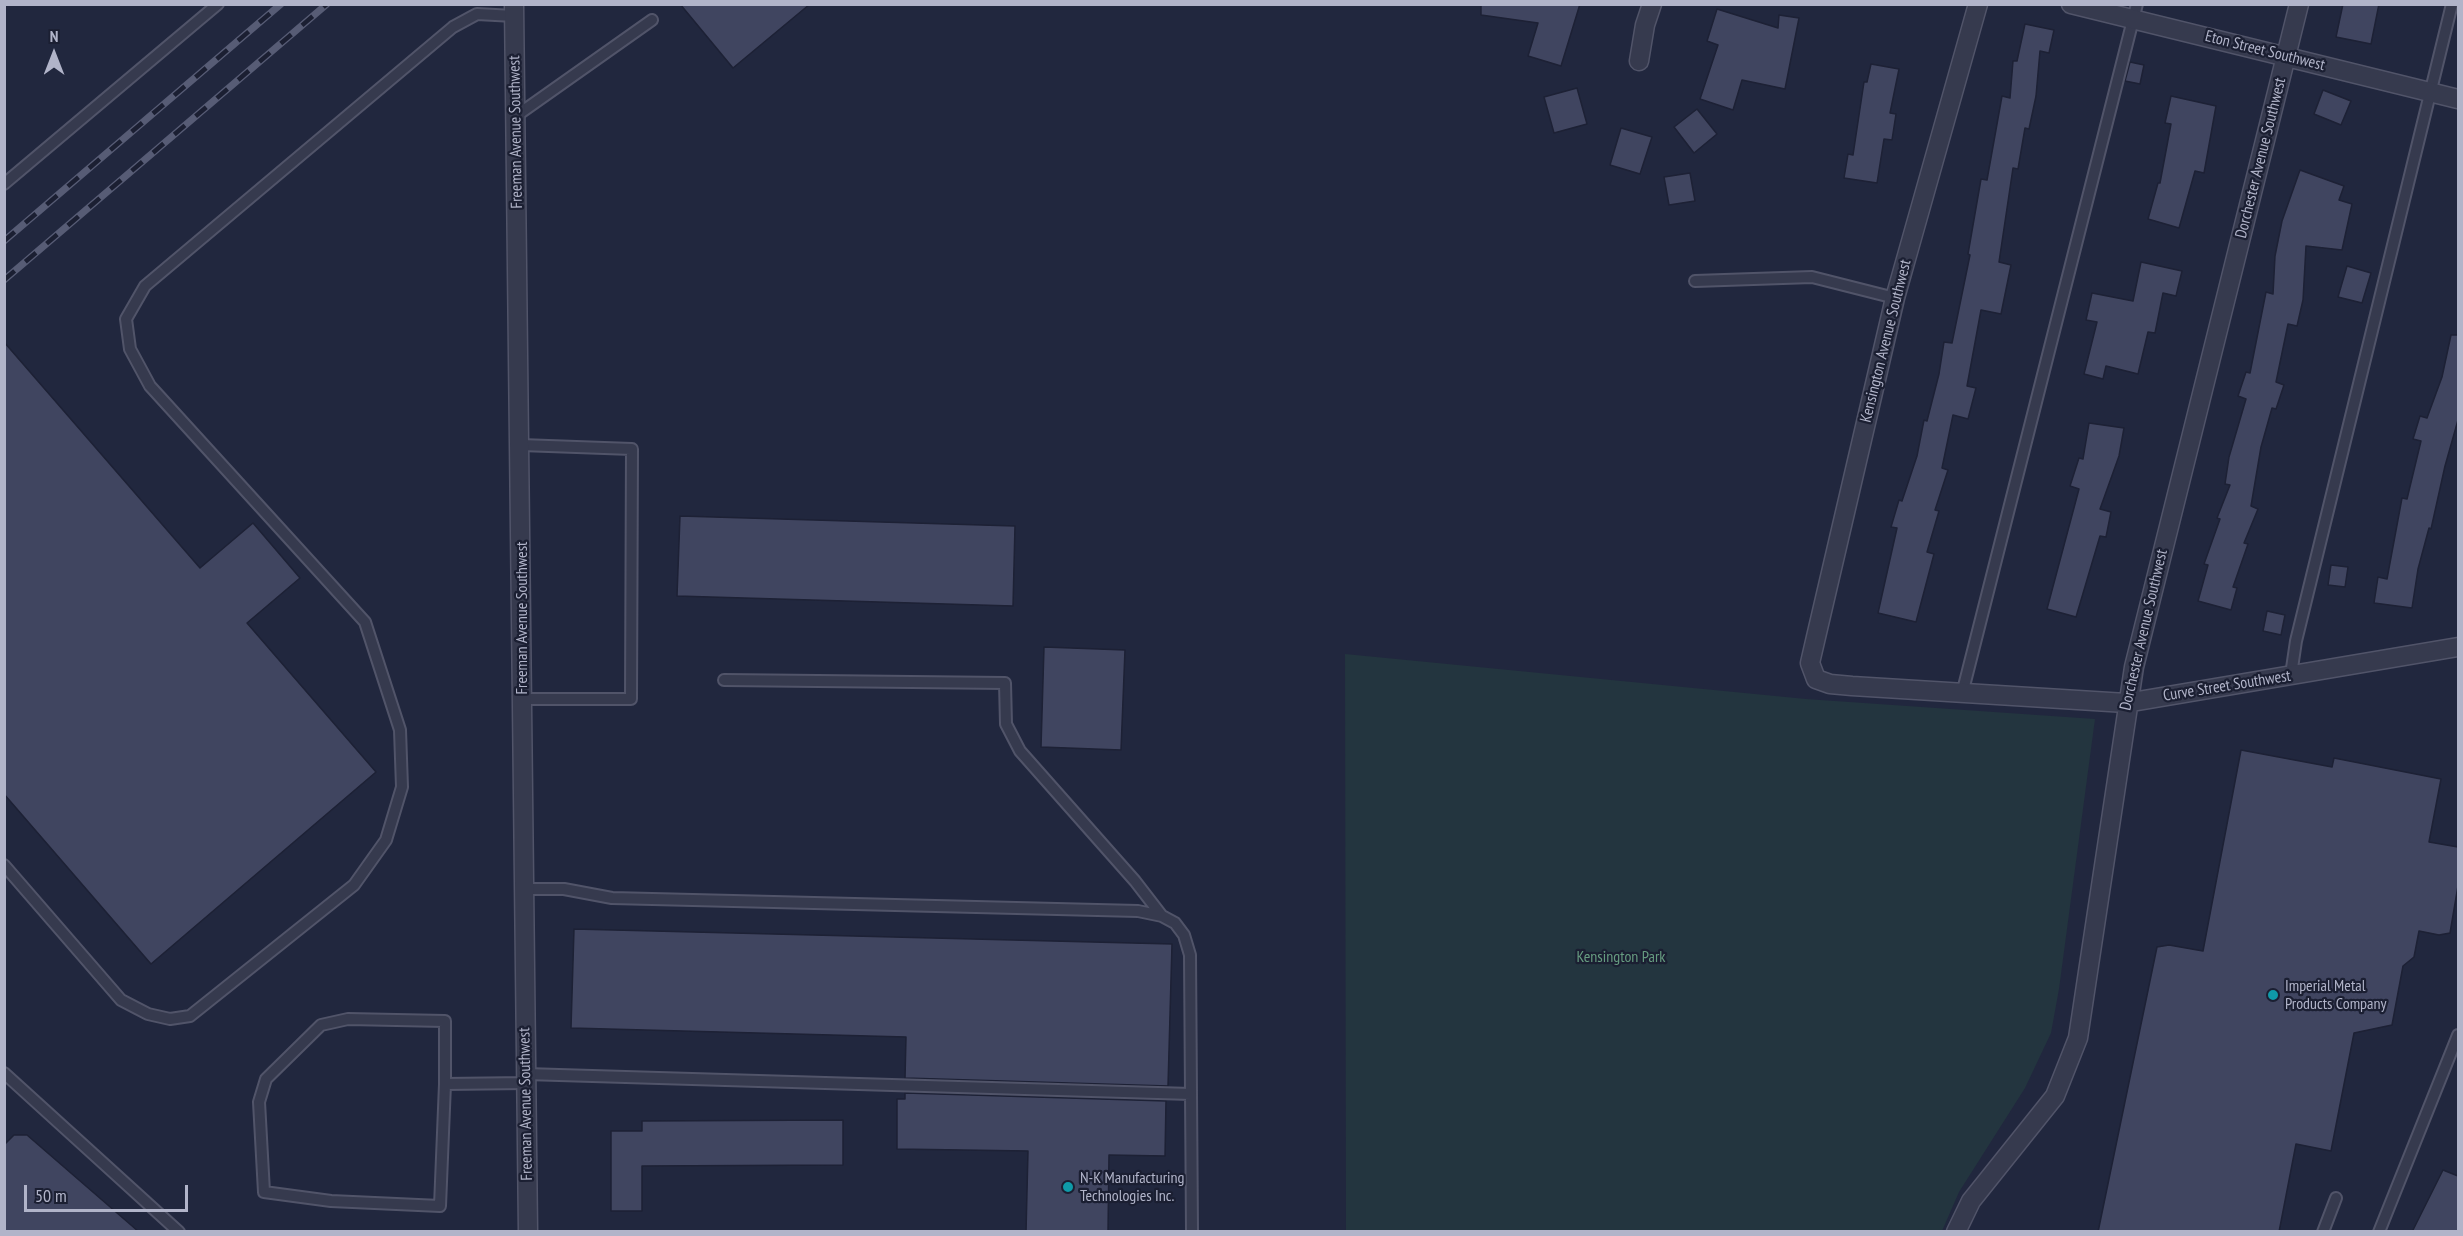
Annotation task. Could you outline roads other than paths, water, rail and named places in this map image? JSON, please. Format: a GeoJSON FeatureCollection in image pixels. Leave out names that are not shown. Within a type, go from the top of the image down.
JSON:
{"type":"FeatureCollection","features":[{"type":"Feature","properties":{"kind":"street"},"geometry":{"type":"LineString","coordinates":[[1639,61],[1645,25],[1652,4]]}},
{"type":"Feature","properties":{"kind":"street","name":"Kensington Avenue Southwest"},"geometry":{"type":"LineString","coordinates":[[1816,679],[1810,663],[1895,298],[1978,4]]}},
{"type":"Feature","properties":{"kind":"street","name":"Eton Street Southwest"},"geometry":{"type":"LineString","coordinates":[[2071,4],[2134,12],[2286,56],[2458,99]]}},
{"type":"Feature","properties":{"kind":"street","name":"Dorchester Avenue Southwest"},"geometry":{"type":"LineString","coordinates":[[1956,1232],[1971,1201],[2055,1096],[2078,1038],[2126,703],[2299,4]]}},
{"type":"Feature","properties":{"kind":"street","name":"Freeman Avenue Southwest"},"geometry":{"type":"LineString","coordinates":[[514,10],[521,445],[522,889],[528,1232]]}},
{"type":"Feature","properties":{"kind":"street"},"geometry":{"type":"LineString","coordinates":[[2456,647],[2458,629]]}},
{"type":"Feature","properties":{"kind":"street","name":"Curve Street Southwest"},"geometry":{"type":"LineString","coordinates":[[1816,679],[1830,684],[2126,703],[2456,647]]}},
{"type":"Feature","properties":{"kind":"lane"},"geometry":{"type":"LineString","coordinates":[[4,184],[218,4]]}},
{"type":"Feature","properties":{"kind":"lane"},"geometry":{"type":"LineString","coordinates":[[2291,675],[2299,629],[2452,4]]}},
{"type":"Feature","properties":{"kind":"lane"},"geometry":{"type":"LineString","coordinates":[[4,865],[120,1000],[148,1014],[170,1019],[190,1016],[354,885],[386,840],[402,787],[400,730],[365,622],[150,386],[130,349],[126,319],[145,286],[453,27],[477,14],[514,10]]}},
{"type":"Feature","properties":{"kind":"lane"},"geometry":{"type":"LineString","coordinates":[[1962,694],[2134,12]]}},
{"type":"Feature","properties":{"kind":"lane"},"geometry":{"type":"LineString","coordinates":[[516,117],[652,20]]}},
{"type":"Feature","properties":{"kind":"lane"},"geometry":{"type":"LineString","coordinates":[[1695,281],[1812,277],[1895,298]]}},
{"type":"Feature","properties":{"kind":"lane"},"geometry":{"type":"LineString","coordinates":[[521,445],[632,449],[631,699],[522,699]]}},
{"type":"Feature","properties":{"kind":"lane"},"geometry":{"type":"LineString","coordinates":[[723,680],[1005,683],[1006,724],[1020,752],[1136,882],[1162,916]]}},
{"type":"Feature","properties":{"kind":"lane"},"geometry":{"type":"LineString","coordinates":[[522,889],[564,889],[612,898],[1138,911],[1162,916],[1175,924],[1184,935],[1190,955],[1192,1232]]}},
{"type":"Feature","properties":{"kind":"lane"},"geometry":{"type":"LineString","coordinates":[[348,1020],[445,1021],[445,1084],[440,1206],[331,1201],[264,1192],[260,1102],[266,1079],[321,1025],[348,1020]]}},
{"type":"Feature","properties":{"kind":"lane"},"geometry":{"type":"LineString","coordinates":[[2379,1232],[2458,1035]]}},
{"type":"Feature","properties":{"kind":"lane"},"geometry":{"type":"LineString","coordinates":[[4,1073],[179,1232]]}},
{"type":"Feature","properties":{"kind":"lane"},"geometry":{"type":"LineString","coordinates":[[445,1084],[526,1078],[1191,1094]]}},
{"type":"Feature","properties":{"kind":"lane"},"geometry":{"type":"LineString","coordinates":[[2323,1232],[2336,1198]]}},
{"type":"Feature","properties":{"kind":"railway"},"geometry":{"type":"LineString","coordinates":[[4,241],[281,4]]}},
{"type":"Feature","properties":{"kind":"railway"},"geometry":{"type":"LineString","coordinates":[[4,280],[327,4]]}},
{"type":"Feature","properties":{"kind":"place","name":"Imperial Metal Products Company"},"geometry":{"type":"Point","coordinates":[2273,995]}},
{"type":"Feature","properties":{"kind":"place","name":"N-K Manufacturing Technologies Inc."},"geometry":{"type":"Point","coordinates":[1068,1187]}},
{"type":"Feature","properties":{"kind":"park label","name":"Kensington Park"},"geometry":{"type":"Point","coordinates":[1621,957]}}]}
